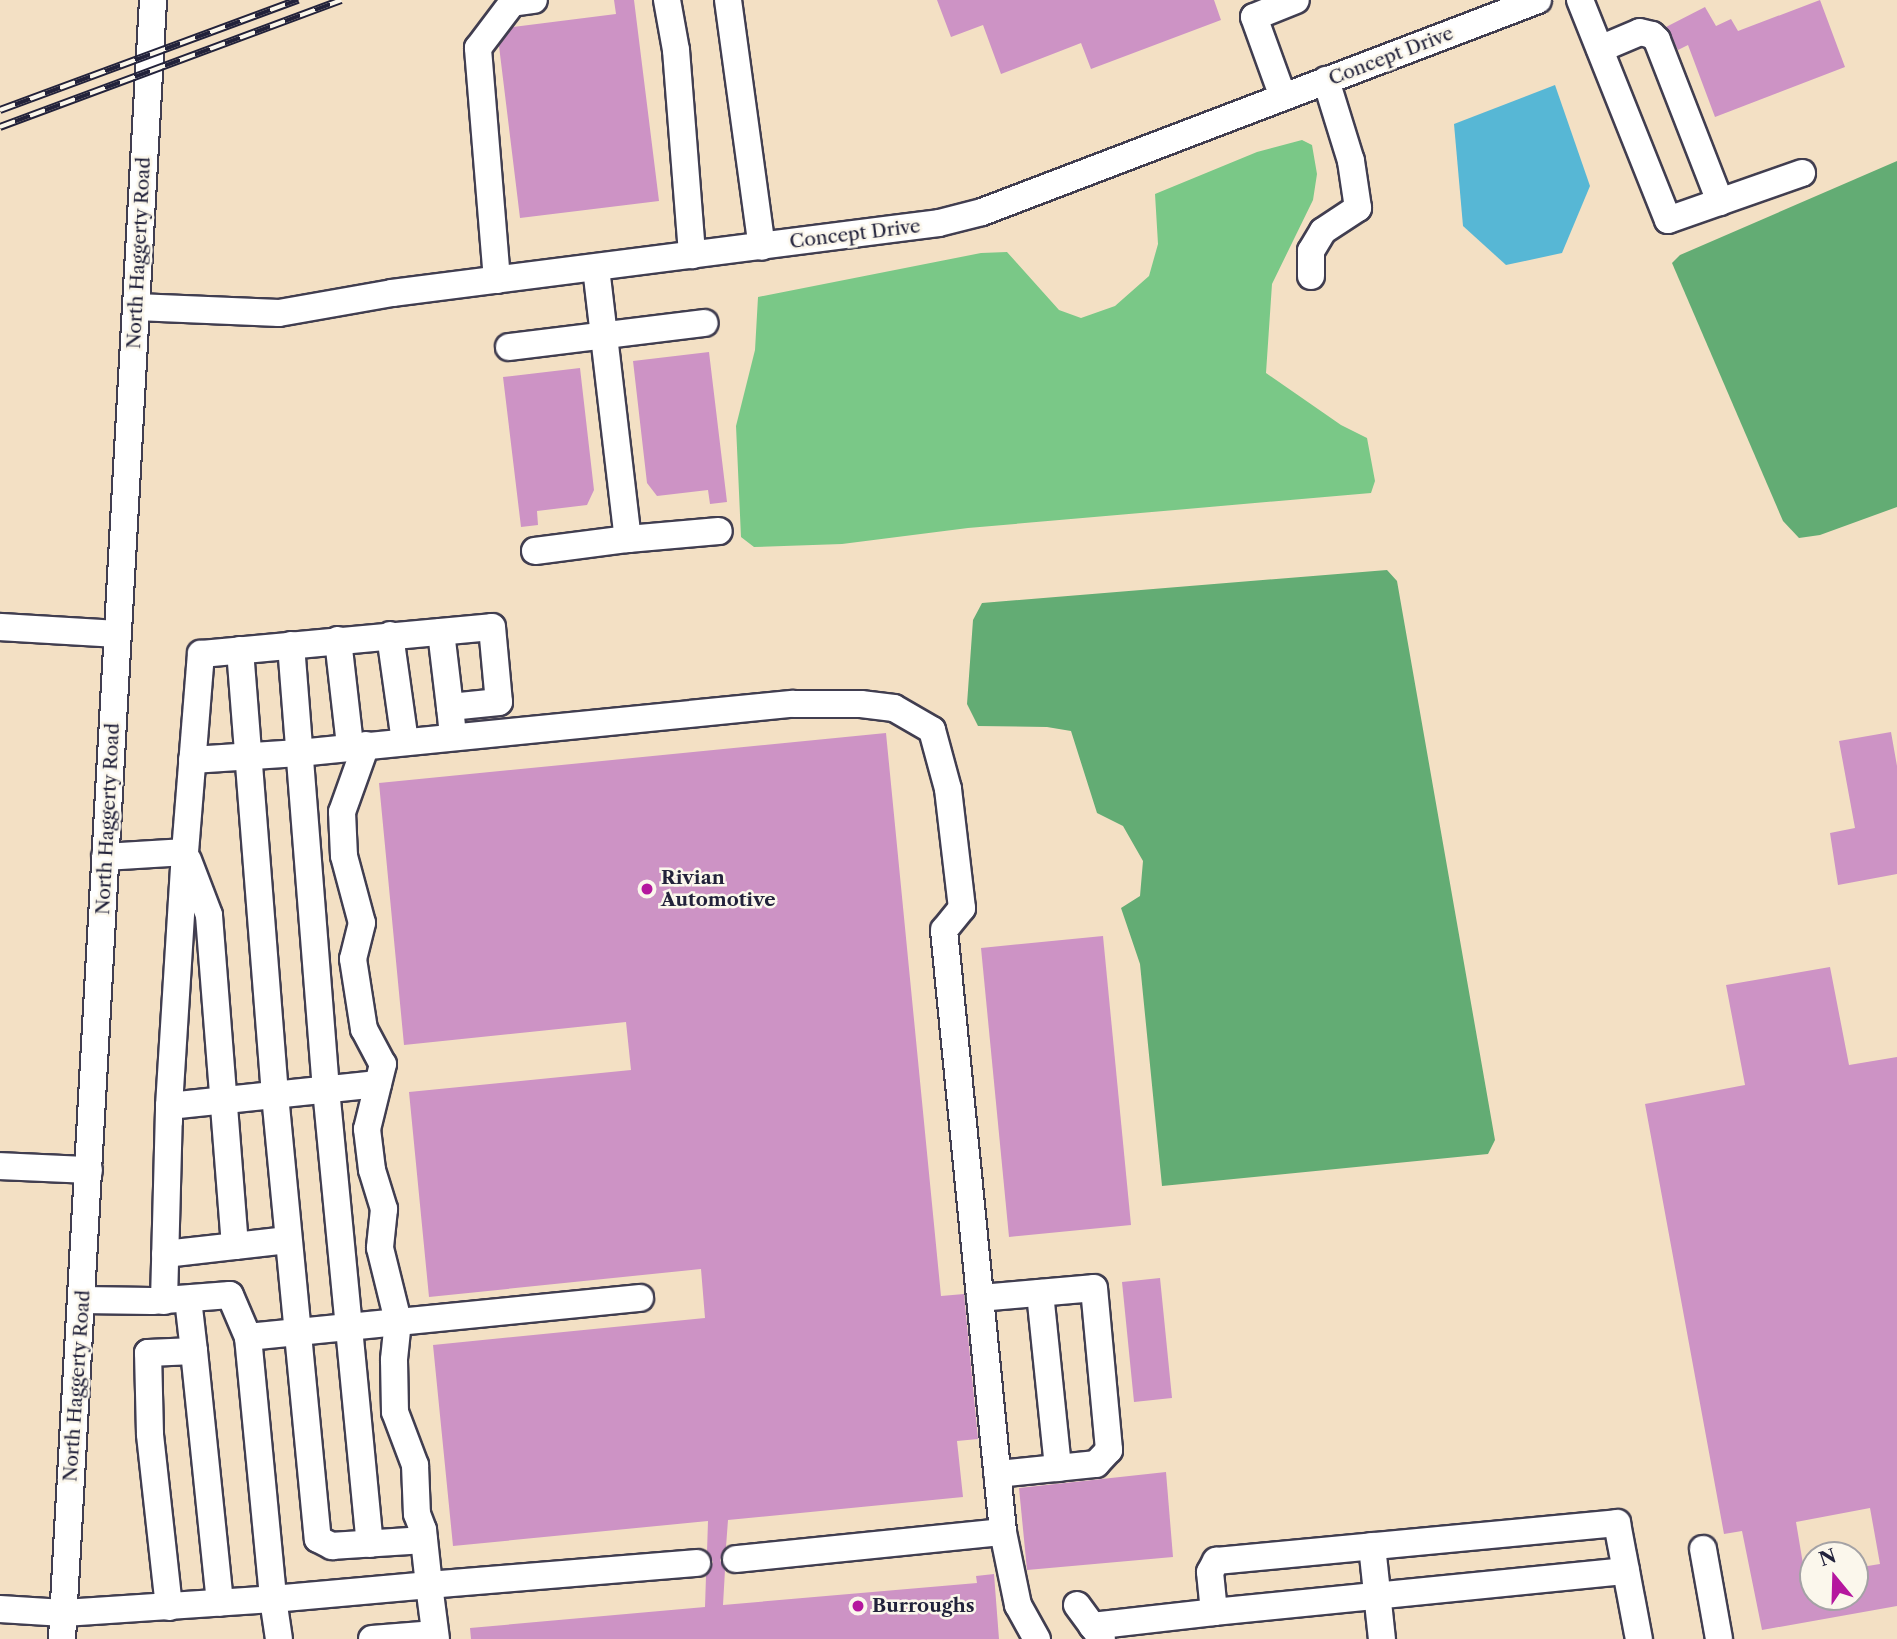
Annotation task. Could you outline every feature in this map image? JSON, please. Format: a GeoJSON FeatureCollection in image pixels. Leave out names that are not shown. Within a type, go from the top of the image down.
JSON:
{"type":"FeatureCollection","features":[{"type":"Feature","properties":{"kind":"street","name":"North Haggerty Road"},"geometry":{"type":"LineString","coordinates":[[62,1639],[153,0]]}},
{"type":"Feature","properties":{"kind":"street"},"geometry":{"type":"LineString","coordinates":[[497,280],[478,48],[512,2],[534,0]]}},
{"type":"Feature","properties":{"kind":"street"},"geometry":{"type":"LineString","coordinates":[[667,0],[676,50],[692,255]]}},
{"type":"Feature","properties":{"kind":"street"},"geometry":{"type":"LineString","coordinates":[[728,0],[762,247]]}},
{"type":"Feature","properties":{"kind":"street"},"geometry":{"type":"LineString","coordinates":[[1283,97],[1254,17],[1296,0]]}},
{"type":"Feature","properties":{"kind":"street","name":"Concept Drive"},"geometry":{"type":"LineString","coordinates":[[136,307],[279,313],[392,293],[939,223],[982,212],[1538,0]]}},
{"type":"Feature","properties":{"kind":"street"},"geometry":{"type":"LineString","coordinates":[[1580,0],[1668,220],[1802,173]]}},
{"type":"Feature","properties":{"kind":"street"},"geometry":{"type":"LineString","coordinates":[[1600,48],[1640,32],[1652,35],[1657,40],[1720,202]]}},
{"type":"Feature","properties":{"kind":"street"},"geometry":{"type":"LineString","coordinates":[[1311,276],[1311,251],[1323,231],[1358,208],[1351,161],[1326,80]]}},
{"type":"Feature","properties":{"kind":"street"},"geometry":{"type":"LineString","coordinates":[[596,268],[628,539]]}},
{"type":"Feature","properties":{"kind":"street"},"geometry":{"type":"LineString","coordinates":[[509,347],[705,323]]}},
{"type":"Feature","properties":{"kind":"street"},"geometry":{"type":"LineString","coordinates":[[535,551],[719,531]]}},
{"type":"Feature","properties":{"kind":"street"},"geometry":{"type":"LineString","coordinates":[[0,627],[118,634]]}},
{"type":"Feature","properties":{"kind":"street"},"geometry":{"type":"LineString","coordinates":[[220,1603],[194,1351],[176,1300],[165,1254],[169,1106],[201,654],[492,627],[499,702],[450,707]]}},
{"type":"Feature","properties":{"kind":"street"},"geometry":{"type":"LineString","coordinates":[[442,632],[453,737]]}},
{"type":"Feature","properties":{"kind":"street"},"geometry":{"type":"LineString","coordinates":[[390,635],[405,742]]}},
{"type":"Feature","properties":{"kind":"street"},"geometry":{"type":"LineString","coordinates":[[338,640],[358,746],[342,812],[344,856],[362,923],[353,959],[365,1029],[383,1064],[367,1129],[372,1170],[384,1209],[380,1248],[398,1321],[394,1360],[395,1412],[415,1465],[417,1514],[424,1540],[436,1636],[372,1639]]}},
{"type":"Feature","properties":{"kind":"street"},"geometry":{"type":"LineString","coordinates":[[291,645],[326,1089],[370,1544]]}},
{"type":"Feature","properties":{"kind":"street"},"geometry":{"type":"LineString","coordinates":[[240,650],[275,1095],[318,1539],[331,1546],[424,1540]]}},
{"type":"Feature","properties":{"kind":"street"},"geometry":{"type":"LineString","coordinates":[[192,760],[299,753],[794,704],[861,704],[894,708],[932,730],[947,789],[962,908],[944,930],[1003,1532],[1018,1605],[1037,1639]]}},
{"type":"Feature","properties":{"kind":"street"},"geometry":{"type":"LineString","coordinates":[[105,857],[185,852]]}},
{"type":"Feature","properties":{"kind":"street"},"geometry":{"type":"LineString","coordinates":[[185,852],[209,915],[235,1246]]}},
{"type":"Feature","properties":{"kind":"street"},"geometry":{"type":"LineString","coordinates":[[169,1106],[378,1084]]}},
{"type":"Feature","properties":{"kind":"street"},"geometry":{"type":"LineString","coordinates":[[0,1166],[89,1170]]}},
{"type":"Feature","properties":{"kind":"street"},"geometry":{"type":"LineString","coordinates":[[165,1254],[288,1240]]}},
{"type":"Feature","properties":{"kind":"street"},"geometry":{"type":"LineString","coordinates":[[980,1298],[1094,1288],[1109,1450],[1096,1464],[998,1474]]}},
{"type":"Feature","properties":{"kind":"street"},"geometry":{"type":"LineString","coordinates":[[1040,1293],[1058,1468]]}},
{"type":"Feature","properties":{"kind":"street"},"geometry":{"type":"LineString","coordinates":[[82,1300],[176,1300],[230,1296],[248,1337],[272,1599],[279,1639]]}},
{"type":"Feature","properties":{"kind":"street"},"geometry":{"type":"LineString","coordinates":[[248,1337],[640,1298]]}},
{"type":"Feature","properties":{"kind":"street"},"geometry":{"type":"LineString","coordinates":[[169,1607],[150,1434],[148,1353],[194,1351]]}},
{"type":"Feature","properties":{"kind":"street"},"geometry":{"type":"LineString","coordinates":[[1214,1612],[1210,1572],[1216,1561],[1617,1523],[1639,1639]]}},
{"type":"Feature","properties":{"kind":"street"},"geometry":{"type":"LineString","coordinates":[[736,1559],[1003,1532]]}},
{"type":"Feature","properties":{"kind":"street"},"geometry":{"type":"LineString","coordinates":[[1372,1546],[1382,1639]]}},
{"type":"Feature","properties":{"kind":"street"},"geometry":{"type":"LineString","coordinates":[[1703,1549],[1720,1639]]}},
{"type":"Feature","properties":{"kind":"street"},"geometry":{"type":"LineString","coordinates":[[0,1609],[64,1613],[169,1607],[697,1563]]}},
{"type":"Feature","properties":{"kind":"street"},"geometry":{"type":"LineString","coordinates":[[1090,1623],[1626,1572]]}},
{"type":"Feature","properties":{"kind":"green space"},"geometry":{"type":"Polygon","coordinates":[[[1302,140],[1312,145],[1317,174],[1313,200],[1272,284],[1266,373],[1341,425],[1367,438],[1375,481],[1371,493],[968,528],[842,544],[754,547],[741,537],[736,426],[755,350],[758,297],[981,253],[1007,252],[1059,310],[1081,318],[1115,306],[1149,276],[1158,244],[1155,194],[1257,152],[1302,140]]]}},
{"type":"Feature","properties":{"kind":"green space"},"geometry":{"type":"Polygon","coordinates":[[[1897,161],[1897,507],[1820,535],[1799,538],[1783,521],[1672,263],[1680,255],[1897,161]]]}},
{"type":"Feature","properties":{"kind":"green space"},"geometry":{"type":"Polygon","coordinates":[[[1387,570],[1397,581],[1495,1140],[1488,1154],[1162,1186],[1140,964],[1121,908],[1140,896],[1143,861],[1123,826],[1097,813],[1071,731],[1047,727],[978,726],[967,704],[973,620],[982,603],[1387,570]]]}},
{"type":"Feature","properties":{"kind":"water"},"geometry":{"type":"Polygon","coordinates":[[[1555,85],[1590,186],[1562,253],[1506,265],[1463,226],[1454,124],[1555,85]]]}},
{"type":"Feature","properties":{"kind":"building"},"geometry":{"type":"Polygon","coordinates":[[[614,0],[634,0],[659,201],[520,218],[499,46],[513,27],[616,14],[614,0]]]}},
{"type":"Feature","properties":{"kind":"building"},"geometry":{"type":"Polygon","coordinates":[[[937,0],[1214,0],[1221,20],[1091,69],[1081,43],[1001,74],[983,25],[951,37],[937,0]]]}},
{"type":"Feature","properties":{"kind":"building"},"geometry":{"type":"Polygon","coordinates":[[[1820,0],[1845,67],[1715,117],[1688,45],[1678,50],[1666,27],[1705,7],[1716,26],[1731,19],[1738,31],[1820,0]]]}},
{"type":"Feature","properties":{"kind":"building"},"geometry":{"type":"Polygon","coordinates":[[[709,352],[727,502],[710,504],[708,490],[657,496],[647,483],[633,361],[709,352]]]}},
{"type":"Feature","properties":{"kind":"building"},"geometry":{"type":"Polygon","coordinates":[[[580,368],[594,490],[587,505],[537,511],[538,525],[521,527],[503,377],[580,368]]]}},
{"type":"Feature","properties":{"kind":"building"},"geometry":{"type":"Polygon","coordinates":[[[1891,732],[1897,766],[1897,874],[1838,885],[1830,833],[1855,828],[1839,741],[1891,732]]]}},
{"type":"Feature","properties":{"kind":"building"},"geometry":{"type":"Polygon","coordinates":[[[886,733],[941,1296],[964,1294],[978,1439],[957,1441],[963,1497],[728,1520],[726,1547],[720,1560],[725,1570],[723,1605],[977,1583],[976,1576],[994,1574],[999,1639],[471,1639],[470,1628],[705,1607],[706,1576],[713,1562],[707,1552],[708,1521],[453,1546],[433,1345],[705,1318],[701,1269],[429,1297],[409,1092],[631,1070],[626,1022],[404,1045],[379,783],[886,733]]]}},
{"type":"Feature","properties":{"kind":"building"},"geometry":{"type":"Polygon","coordinates":[[[1103,936],[1131,1225],[1009,1237],[981,948],[1103,936]]]}},
{"type":"Feature","properties":{"kind":"building"},"geometry":{"type":"Polygon","coordinates":[[[1830,967],[1849,1065],[1897,1057],[1897,1606],[1869,1611],[1869,1566],[1880,1564],[1870,1508],[1796,1522],[1799,1541],[1799,1611],[1869,1611],[1762,1630],[1742,1531],[1724,1534],[1645,1104],[1745,1085],[1726,985],[1830,967]]]}},
{"type":"Feature","properties":{"kind":"building"},"geometry":{"type":"Polygon","coordinates":[[[1160,1278],[1172,1398],[1134,1402],[1122,1282],[1160,1278]]]}},
{"type":"Feature","properties":{"kind":"building"},"geometry":{"type":"Polygon","coordinates":[[[1166,1472],[1173,1557],[1027,1570],[1019,1488],[1166,1472]]]}},
{"type":"Feature","properties":{"kind":"railway"},"geometry":{"type":"LineString","coordinates":[[0,110],[298,0]]}},
{"type":"Feature","properties":{"kind":"railway"},"geometry":{"type":"LineString","coordinates":[[0,127],[341,0]]}},
{"type":"Feature","properties":{"kind":"place","name":"Rivian Automotive"},"geometry":{"type":"Point","coordinates":[647,889]}},
{"type":"Feature","properties":{"kind":"place","name":"Burroughs"},"geometry":{"type":"Point","coordinates":[858,1606]}}]}
